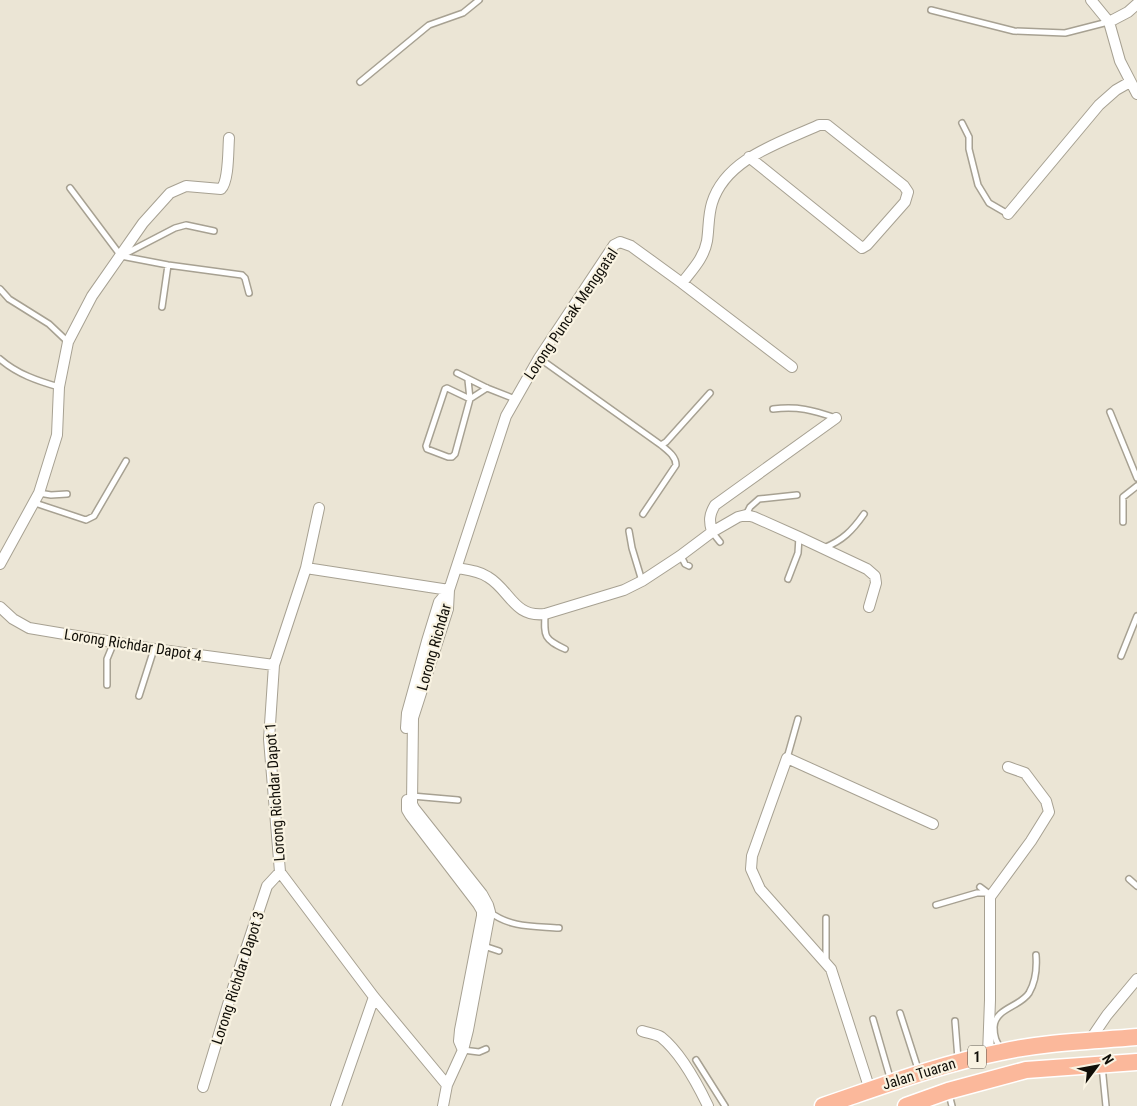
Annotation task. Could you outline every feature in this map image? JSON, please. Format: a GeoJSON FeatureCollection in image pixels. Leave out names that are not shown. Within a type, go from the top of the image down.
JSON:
{"type":"FeatureCollection","features":[{"type":"Feature","properties":{"kind":"main road","name":"Jalan Tuaran"},"geometry":{"type":"LineString","coordinates":[[823,1106],[919,1073],[995,1053],[1090,1040],[1137,1037]]}},
{"type":"Feature","properties":{"kind":"main road","name":"Jalan Tuaran"},"geometry":{"type":"LineString","coordinates":[[906,1106],[950,1098],[1026,1070],[1102,1063],[1137,1062]]}},
{"type":"Feature","properties":{"kind":"street"},"geometry":{"type":"LineString","coordinates":[[1091,0],[1109,22],[1120,61],[1137,94]]}},
{"type":"Feature","properties":{"kind":"street"},"geometry":{"type":"LineString","coordinates":[[1109,22],[1128,12],[1137,4]]}},
{"type":"Feature","properties":{"kind":"street"},"geometry":{"type":"LineString","coordinates":[[1008,214],[1099,106],[1116,90],[1130,82]]}},
{"type":"Feature","properties":{"kind":"street"},"geometry":{"type":"LineString","coordinates":[[749,157],[862,248],[867,245],[905,202],[908,192],[904,186],[827,125],[819,125],[749,157],[722,181],[712,202],[707,222],[707,241],[702,258],[682,283],[792,367]]}},
{"type":"Feature","properties":{"kind":"street"},"geometry":{"type":"LineString","coordinates":[[0,564],[37,498],[57,435],[59,387],[68,342],[92,296],[143,224],[174,190],[186,186],[223,188],[227,170],[229,138]]}},
{"type":"Feature","properties":{"kind":"street","name":"Lorong Puncak Menggatal"},"geometry":{"type":"LineString","coordinates":[[449,590],[506,416],[539,358],[614,245],[620,242],[630,246],[682,283]]}},
{"type":"Feature","properties":{"kind":"street"},"geometry":{"type":"LineString","coordinates":[[712,532],[710,514],[715,505],[836,418]]}},
{"type":"Feature","properties":{"kind":"street","name":"Lorong Richdar Dapot 1"},"geometry":{"type":"LineString","coordinates":[[319,508],[306,568],[274,665],[269,739],[280,872],[374,997],[447,1085]]}},
{"type":"Feature","properties":{"kind":"street"},"geometry":{"type":"LineString","coordinates":[[457,568],[479,572],[490,578],[522,612],[535,616],[624,590],[642,581],[680,556],[712,532],[738,517],[746,515],[824,548],[867,569],[875,576],[876,583],[869,606]]}},
{"type":"Feature","properties":{"kind":"street"},"geometry":{"type":"LineString","coordinates":[[306,568],[449,590]]}},
{"type":"Feature","properties":{"kind":"street","name":"Lorong Richdar"},"geometry":{"type":"LineString","coordinates":[[443,1106],[447,1085],[463,1050],[468,1030],[490,912],[482,894],[414,808],[412,796],[413,718],[448,609],[449,590]]}},
{"type":"Feature","properties":{"kind":"street","name":"Lorong Richdar"},"geometry":{"type":"LineString","coordinates":[[449,590],[439,602],[407,713],[407,802],[410,816],[482,911],[460,1030],[460,1041],[463,1050]]}},
{"type":"Feature","properties":{"kind":"street","name":"Lorong Richdar Dapot 4"},"geometry":{"type":"LineString","coordinates":[[0,606],[13,619],[29,628],[154,649],[274,665]]}},
{"type":"Feature","properties":{"kind":"street"},"geometry":{"type":"LineString","coordinates":[[870,1090],[831,969],[826,961],[760,889],[751,869],[752,856],[787,758],[933,824]]}},
{"type":"Feature","properties":{"kind":"street"},"geometry":{"type":"LineString","coordinates":[[995,1053],[990,1000],[989,893],[1031,842],[1049,812],[1046,800],[1025,773],[1008,767]]}},
{"type":"Feature","properties":{"kind":"street","name":"Lorong Richdar Dapot 3"},"geometry":{"type":"LineString","coordinates":[[203,1088],[233,988],[267,886],[280,872]]}},
{"type":"Feature","properties":{"kind":"street"},"geometry":{"type":"LineString","coordinates":[[1090,1040],[1107,1015],[1137,979]]}},
{"type":"Feature","properties":{"kind":"street"},"geometry":{"type":"LineString","coordinates":[[336,1106],[374,997]]}},
{"type":"Feature","properties":{"kind":"street"},"geometry":{"type":"LineString","coordinates":[[642,1031],[660,1036],[671,1048],[686,1066],[708,1106]]}},
{"type":"Feature","properties":{"kind":"lane"},"geometry":{"type":"LineString","coordinates":[[360,82],[429,25],[464,13],[479,0]]}},
{"type":"Feature","properties":{"kind":"lane"},"geometry":{"type":"LineString","coordinates":[[931,10],[1014,31],[1065,33],[1109,22]]}},
{"type":"Feature","properties":{"kind":"lane"},"geometry":{"type":"LineString","coordinates":[[962,123],[969,137],[969,149],[978,185],[989,203],[1008,214]]}},
{"type":"Feature","properties":{"kind":"lane"},"geometry":{"type":"LineString","coordinates":[[70,188],[121,256],[168,265],[242,274],[249,293]]}},
{"type":"Feature","properties":{"kind":"lane"},"geometry":{"type":"LineString","coordinates":[[121,256],[175,228],[186,226],[214,231]]}},
{"type":"Feature","properties":{"kind":"lane"},"geometry":{"type":"LineString","coordinates":[[162,307],[168,265]]}},
{"type":"Feature","properties":{"kind":"lane"},"geometry":{"type":"LineString","coordinates":[[0,288],[9,299],[49,324],[68,342]]}},
{"type":"Feature","properties":{"kind":"lane"},"geometry":{"type":"LineString","coordinates":[[539,358],[661,445],[672,455],[676,465],[643,514]]}},
{"type":"Feature","properties":{"kind":"lane"},"geometry":{"type":"LineString","coordinates":[[0,359],[8,366],[32,379],[59,387]]}},
{"type":"Feature","properties":{"kind":"lane"},"geometry":{"type":"LineString","coordinates":[[457,373],[468,380],[516,399]]}},
{"type":"Feature","properties":{"kind":"lane"},"geometry":{"type":"LineString","coordinates":[[468,380],[470,399],[455,454],[448,458],[427,449],[426,446],[445,389],[470,399]]}},
{"type":"Feature","properties":{"kind":"lane"},"geometry":{"type":"LineString","coordinates":[[470,399],[487,388]]}},
{"type":"Feature","properties":{"kind":"lane"},"geometry":{"type":"LineString","coordinates":[[661,445],[666,442],[710,393]]}},
{"type":"Feature","properties":{"kind":"lane"},"geometry":{"type":"LineString","coordinates":[[773,409],[805,408],[836,418]]}},
{"type":"Feature","properties":{"kind":"lane"},"geometry":{"type":"LineString","coordinates":[[1110,412],[1137,478]]}},
{"type":"Feature","properties":{"kind":"lane"},"geometry":{"type":"LineString","coordinates":[[37,498],[86,520],[90,519],[94,516],[126,461]]}},
{"type":"Feature","properties":{"kind":"lane"},"geometry":{"type":"LineString","coordinates":[[1123,522],[1123,497],[1137,486]]}},
{"type":"Feature","properties":{"kind":"lane"},"geometry":{"type":"LineString","coordinates":[[37,498],[67,494]]}},
{"type":"Feature","properties":{"kind":"lane"},"geometry":{"type":"LineString","coordinates":[[746,515],[750,507],[759,499],[797,495]]}},
{"type":"Feature","properties":{"kind":"lane"},"geometry":{"type":"LineString","coordinates":[[824,548],[838,542],[852,531],[864,514]]}},
{"type":"Feature","properties":{"kind":"lane"},"geometry":{"type":"LineString","coordinates":[[629,530],[632,548],[642,581]]}},
{"type":"Feature","properties":{"kind":"lane"},"geometry":{"type":"LineString","coordinates":[[712,532],[720,542]]}},
{"type":"Feature","properties":{"kind":"lane"},"geometry":{"type":"LineString","coordinates":[[788,579],[798,554],[799,537]]}},
{"type":"Feature","properties":{"kind":"lane"},"geometry":{"type":"LineString","coordinates":[[680,556],[685,564],[689,566]]}},
{"type":"Feature","properties":{"kind":"lane"},"geometry":{"type":"LineString","coordinates":[[545,614],[545,632],[549,641],[565,648]]}},
{"type":"Feature","properties":{"kind":"lane"},"geometry":{"type":"LineString","coordinates":[[1122,656],[1137,616]]}},
{"type":"Feature","properties":{"kind":"lane"},"geometry":{"type":"LineString","coordinates":[[107,685],[107,659],[114,642]]}},
{"type":"Feature","properties":{"kind":"lane"},"geometry":{"type":"LineString","coordinates":[[138,696],[154,649]]}},
{"type":"Feature","properties":{"kind":"lane"},"geometry":{"type":"LineString","coordinates":[[787,758],[798,719]]}},
{"type":"Feature","properties":{"kind":"lane"},"geometry":{"type":"LineString","coordinates":[[412,796],[458,800]]}},
{"type":"Feature","properties":{"kind":"lane"},"geometry":{"type":"LineString","coordinates":[[1129,879],[1137,886]]}},
{"type":"Feature","properties":{"kind":"lane"},"geometry":{"type":"LineString","coordinates":[[980,886],[989,893]]}},
{"type":"Feature","properties":{"kind":"lane"},"geometry":{"type":"LineString","coordinates":[[936,905],[977,893],[989,893]]}},
{"type":"Feature","properties":{"kind":"lane"},"geometry":{"type":"LineString","coordinates":[[490,912],[499,920],[522,926],[559,928]]}},
{"type":"Feature","properties":{"kind":"lane"},"geometry":{"type":"LineString","coordinates":[[826,918],[826,961]]}},
{"type":"Feature","properties":{"kind":"lane"},"geometry":{"type":"LineString","coordinates":[[484,946],[499,951]]}},
{"type":"Feature","properties":{"kind":"lane"},"geometry":{"type":"LineString","coordinates":[[995,1053],[994,1023],[1004,1010],[1020,1002],[1029,993],[1038,969],[1036,955]]}},
{"type":"Feature","properties":{"kind":"lane"},"geometry":{"type":"LineString","coordinates":[[900,1013],[919,1073]]}},
{"type":"Feature","properties":{"kind":"lane"},"geometry":{"type":"LineString","coordinates":[[873,1019],[892,1082]]}},
{"type":"Feature","properties":{"kind":"lane"},"geometry":{"type":"LineString","coordinates":[[955,1020],[958,1062]]}},
{"type":"Feature","properties":{"kind":"lane"},"geometry":{"type":"LineString","coordinates":[[463,1050],[479,1052],[486,1049]]}},
{"type":"Feature","properties":{"kind":"lane"},"geometry":{"type":"LineString","coordinates":[[696,1060],[725,1106]]}},
{"type":"Feature","properties":{"kind":"lane"},"geometry":{"type":"LineString","coordinates":[[1102,1063],[1106,1106]]}}]}
